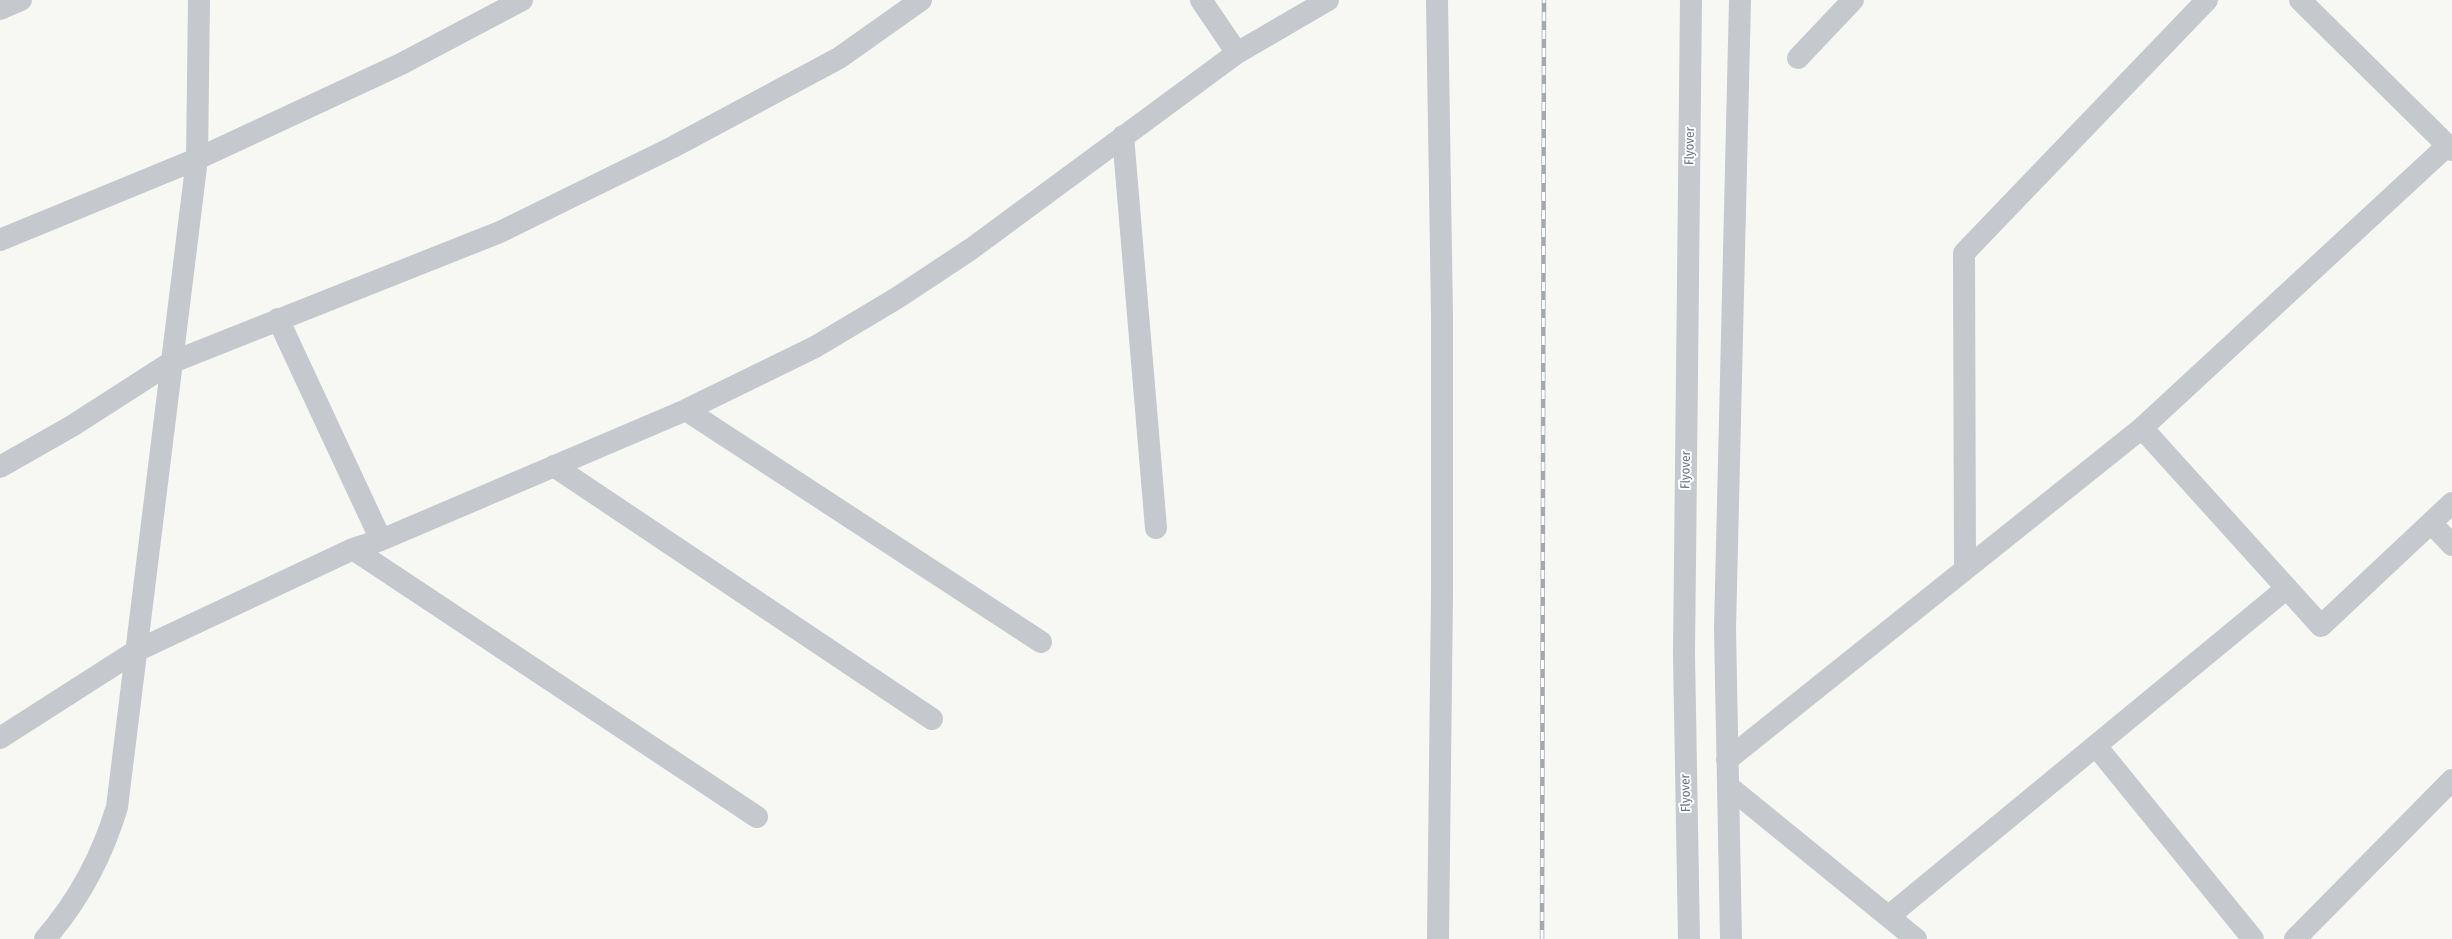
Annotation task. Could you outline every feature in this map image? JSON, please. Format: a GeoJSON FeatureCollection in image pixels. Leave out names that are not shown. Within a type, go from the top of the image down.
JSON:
{"type":"FeatureCollection","features":[{"type":"Feature","properties":{"kind":"street"},"geometry":{"type":"LineString","coordinates":[[0,9],[21,0]]}},
{"type":"Feature","properties":{"kind":"street"},"geometry":{"type":"LineString","coordinates":[[45,939],[74,902],[95,867],[108,838],[117,807],[196,159],[199,0]]}},
{"type":"Feature","properties":{"kind":"street"},"geometry":{"type":"LineString","coordinates":[[0,240],[196,159],[401,64],[522,0]]}},
{"type":"Feature","properties":{"kind":"street"},"geometry":{"type":"LineString","coordinates":[[0,467],[72,426],[170,363],[500,232],[673,147],[839,58],[921,0]]}},
{"type":"Feature","properties":{"kind":"street"},"geometry":{"type":"LineString","coordinates":[[1201,0],[1238,53]]}},
{"type":"Feature","properties":{"kind":"street"},"geometry":{"type":"LineString","coordinates":[[0,738],[136,651],[353,549],[381,540],[686,410],[816,347],[897,298],[971,249],[1238,53],[1328,0]]}},
{"type":"Feature","properties":{"kind":"street"},"geometry":{"type":"LineString","coordinates":[[1437,0],[1442,371],[1442,593],[1438,939]]}},
{"type":"Feature","properties":{"kind":"street","name":"Flyover"},"geometry":{"type":"LineString","coordinates":[[1689,939],[1684,654],[1691,0]]}},
{"type":"Feature","properties":{"kind":"street"},"geometry":{"type":"LineString","coordinates":[[1731,939],[1725,629],[1740,0]]}},
{"type":"Feature","properties":{"kind":"street"},"geometry":{"type":"LineString","coordinates":[[1798,58],[1853,0]]}},
{"type":"Feature","properties":{"kind":"street"},"geometry":{"type":"LineString","coordinates":[[1965,569],[1964,253],[2207,0]]}},
{"type":"Feature","properties":{"kind":"street"},"geometry":{"type":"LineString","coordinates":[[1727,760],[2142,428],[2450,148],[2300,0]]}},
{"type":"Feature","properties":{"kind":"street"},"geometry":{"type":"LineString","coordinates":[[1123,136],[1156,528]]}},
{"type":"Feature","properties":{"kind":"street"},"geometry":{"type":"LineString","coordinates":[[278,319],[381,540]]}},
{"type":"Feature","properties":{"kind":"street"},"geometry":{"type":"LineString","coordinates":[[686,410],[1041,642]]}},
{"type":"Feature","properties":{"kind":"street"},"geometry":{"type":"LineString","coordinates":[[2142,428],[2321,626],[2452,503]]}},
{"type":"Feature","properties":{"kind":"street"},"geometry":{"type":"LineString","coordinates":[[554,466],[932,719]]}},
{"type":"Feature","properties":{"kind":"street"},"geometry":{"type":"LineString","coordinates":[[2431,523],[2452,545]]}},
{"type":"Feature","properties":{"kind":"street"},"geometry":{"type":"LineString","coordinates":[[353,549],[757,818]]}},
{"type":"Feature","properties":{"kind":"street"},"geometry":{"type":"LineString","coordinates":[[1889,916],[2287,588]]}},
{"type":"Feature","properties":{"kind":"street"},"geometry":{"type":"LineString","coordinates":[[2096,746],[2253,939]]}},
{"type":"Feature","properties":{"kind":"street"},"geometry":{"type":"LineString","coordinates":[[2295,939],[2452,780]]}},
{"type":"Feature","properties":{"kind":"street"},"geometry":{"type":"LineString","coordinates":[[1728,786],[1916,939]]}},
{"type":"Feature","properties":{"kind":"railway"},"geometry":{"type":"LineString","coordinates":[[1542,939],[1544,0]]}}]}
